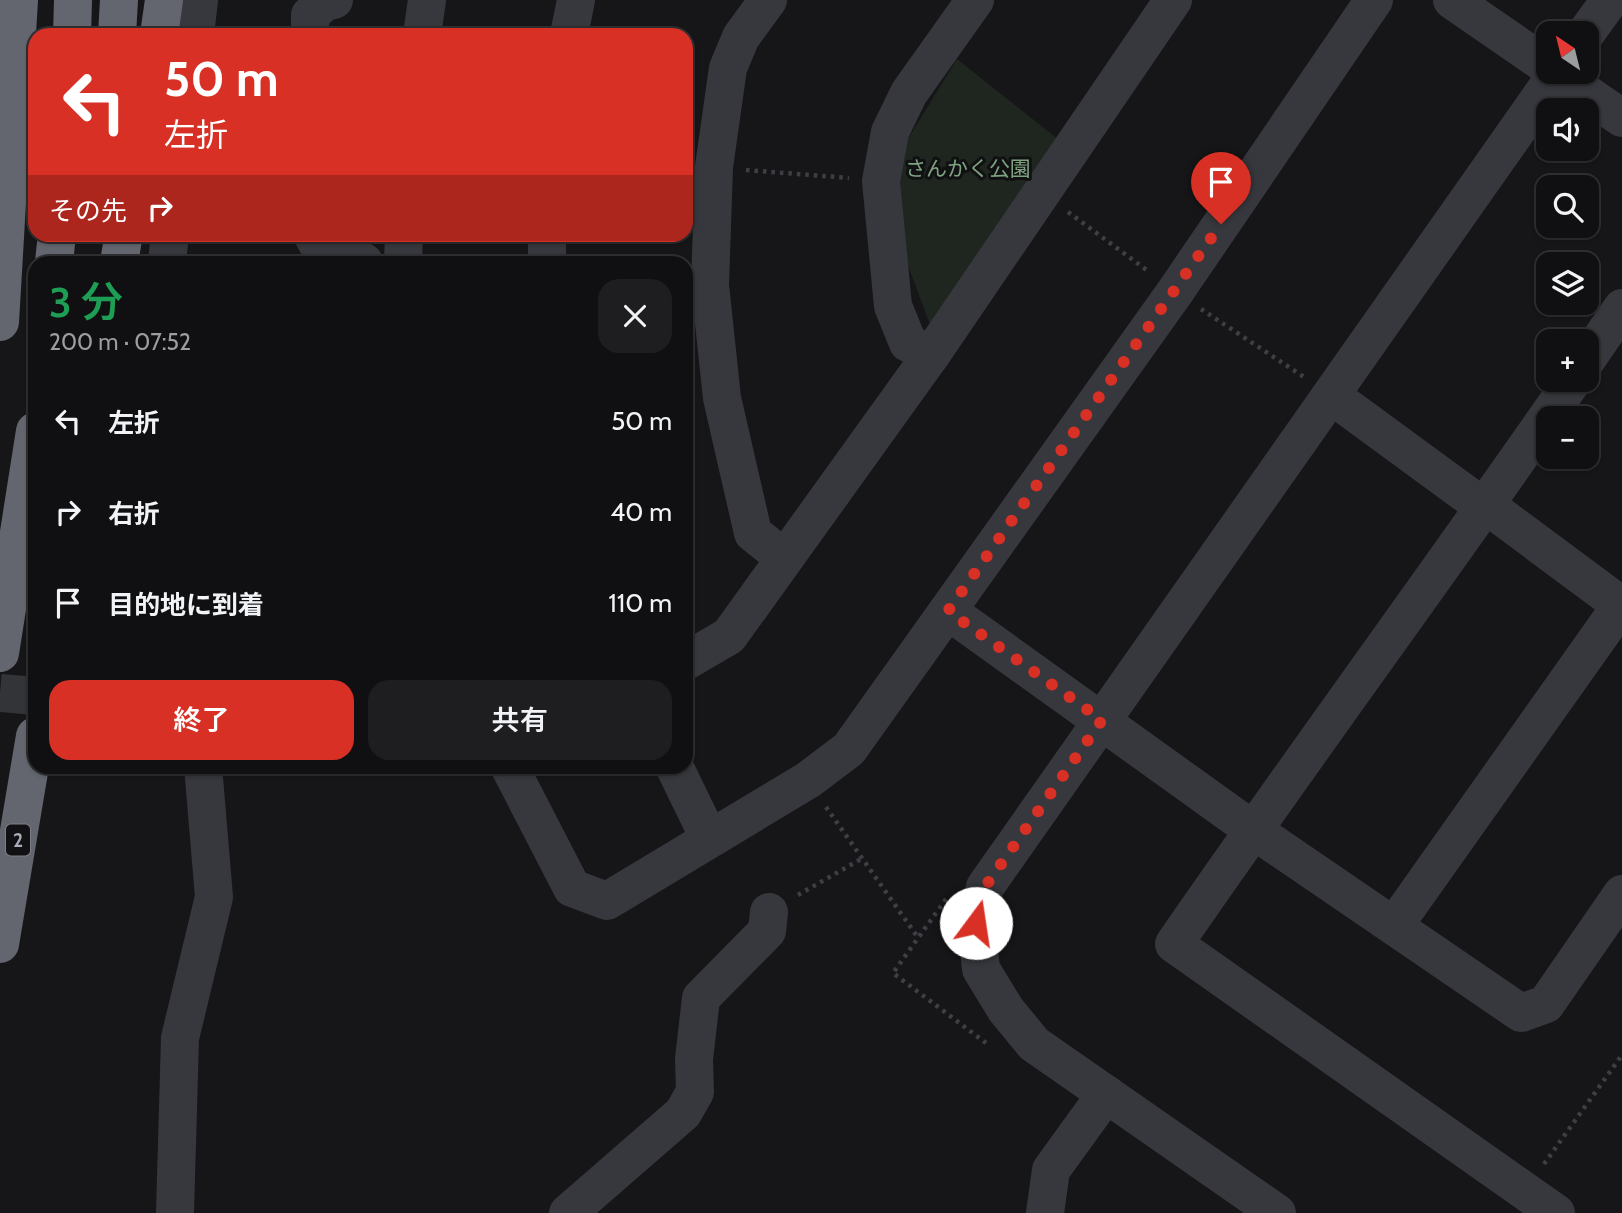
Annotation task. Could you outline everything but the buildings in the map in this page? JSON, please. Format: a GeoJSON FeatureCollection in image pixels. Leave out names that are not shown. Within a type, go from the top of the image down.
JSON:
{"type":"FeatureCollection","features":[{"type":"Feature","properties":{"kind":"highway"},"geometry":{"type":"LineString","coordinates":[[0,323],[19,0]]}},
{"type":"Feature","properties":{"kind":"highway"},"geometry":{"type":"LineString","coordinates":[[72,28],[73,0]]}},
{"type":"Feature","properties":{"kind":"highway"},"geometry":{"type":"LineString","coordinates":[[117,28],[119,0]]}},
{"type":"Feature","properties":{"kind":"highway"},"geometry":{"type":"LineString","coordinates":[[160,28],[164,0]]}},
{"type":"Feature","properties":{"kind":"highway"},"geometry":{"type":"LineString","coordinates":[[0,653],[28,475]]}},
{"type":"Feature","properties":{"kind":"highway","name":"2"},"geometry":{"type":"LineString","coordinates":[[0,944],[29,774]]}},
{"type":"Feature","properties":{"kind":"street"},"geometry":{"type":"LineString","coordinates":[[196,28],[199,0]]}},
{"type":"Feature","properties":{"kind":"street"},"geometry":{"type":"LineString","coordinates":[[310,28],[310,15],[325,2],[334,0]]}},
{"type":"Feature","properties":{"kind":"street"},"geometry":{"type":"LineString","coordinates":[[423,28],[426,0]]}},
{"type":"Feature","properties":{"kind":"street"},"geometry":{"type":"LineString","coordinates":[[570,28],[576,0]]}},
{"type":"Feature","properties":{"kind":"street"},"geometry":{"type":"LineString","coordinates":[[768,0],[741,37],[728,68],[714,167],[710,285],[722,398],[754,533],[784,558]]}},
{"type":"Feature","properties":{"kind":"street"},"geometry":{"type":"LineString","coordinates":[[931,355],[908,343],[893,306],[881,181],[890,132],[909,93],[975,0]]}},
{"type":"Feature","properties":{"kind":"street"},"geometry":{"type":"LineString","coordinates":[[693,657],[729,636],[931,355],[1173,0]]}},
{"type":"Feature","properties":{"kind":"street"},"geometry":{"type":"LineString","coordinates":[[513,774],[572,888],[607,901],[808,780],[849,749],[1175,292],[1374,0]]}},
{"type":"Feature","properties":{"kind":"street"},"geometry":{"type":"LineString","coordinates":[[1452,0],[1536,58]]}},
{"type":"Feature","properties":{"kind":"street"},"geometry":{"type":"LineString","coordinates":[[1595,21],[1610,0]]}},
{"type":"Feature","properties":{"kind":"street"},"geometry":{"type":"LineString","coordinates":[[1264,1209],[1034,1044],[1006,1010],[981,969],[976,923],[985,887],[1332,396],[1546,84]]}},
{"type":"Feature","properties":{"kind":"street"},"geometry":{"type":"LineString","coordinates":[[1574,84],[1622,118]]}},
{"type":"Feature","properties":{"kind":"street"},"geometry":{"type":"LineString","coordinates":[[316,242],[323,254],[333,256]]}},
{"type":"Feature","properties":{"kind":"street"},"geometry":{"type":"LineString","coordinates":[[1599,342],[1622,308]]}},
{"type":"Feature","properties":{"kind":"street"},"geometry":{"type":"LineString","coordinates":[[1556,1213],[1174,944],[1565,392]]}},
{"type":"Feature","properties":{"kind":"street"},"geometry":{"type":"LineString","coordinates":[[1332,396],[1622,605],[1394,926]]}},
{"type":"Feature","properties":{"kind":"street"},"geometry":{"type":"LineString","coordinates":[[948,611],[1253,830],[1521,1013],[1546,1004],[1622,894]]}},
{"type":"Feature","properties":{"kind":"street"},"geometry":{"type":"LineString","coordinates":[[176,1213],[180,1038],[214,897],[204,774]]}},
{"type":"Feature","properties":{"kind":"street"},"geometry":{"type":"LineString","coordinates":[[678,774],[709,838]]}},
{"type":"Feature","properties":{"kind":"street"},"geometry":{"type":"LineString","coordinates":[[568,1213],[683,1113],[695,1092],[694,1059],[701,998],[767,931],[781,905]]}},
{"type":"Feature","properties":{"kind":"street"},"geometry":{"type":"LineString","coordinates":[[1045,1213],[1051,1170],[1106,1094]]}},
{"type":"Feature","properties":{"kind":"path"},"geometry":{"type":"LineString","coordinates":[[714,167],[881,181]]}},
{"type":"Feature","properties":{"kind":"path"},"geometry":{"type":"LineString","coordinates":[[808,780],[919,939]]}},
{"type":"Feature","properties":{"kind":"path"},"geometry":{"type":"LineString","coordinates":[[781,905],[861,859]]}},
{"type":"Feature","properties":{"kind":"path"},"geometry":{"type":"LineString","coordinates":[[1525,1190],[1622,1055]]}},
{"type":"Feature","properties":{"kind":"green space","name":"さんかく公園"},"geometry":{"type":"Polygon","coordinates":[[[957,59],[1064,144],[935,338],[906,260],[898,155],[957,59]]]}},
{"type":"Feature","properties":{"kind":"tunnel"},"geometry":{"type":"LineString","coordinates":[[0,693],[28,695]]}},
{"type":"Feature","properties":{"kind":"route"},"geometry":{"type":"LineString","coordinates":[[976,923],[985,887],[1102,720],[948,611],[1221,224]]}}]}
